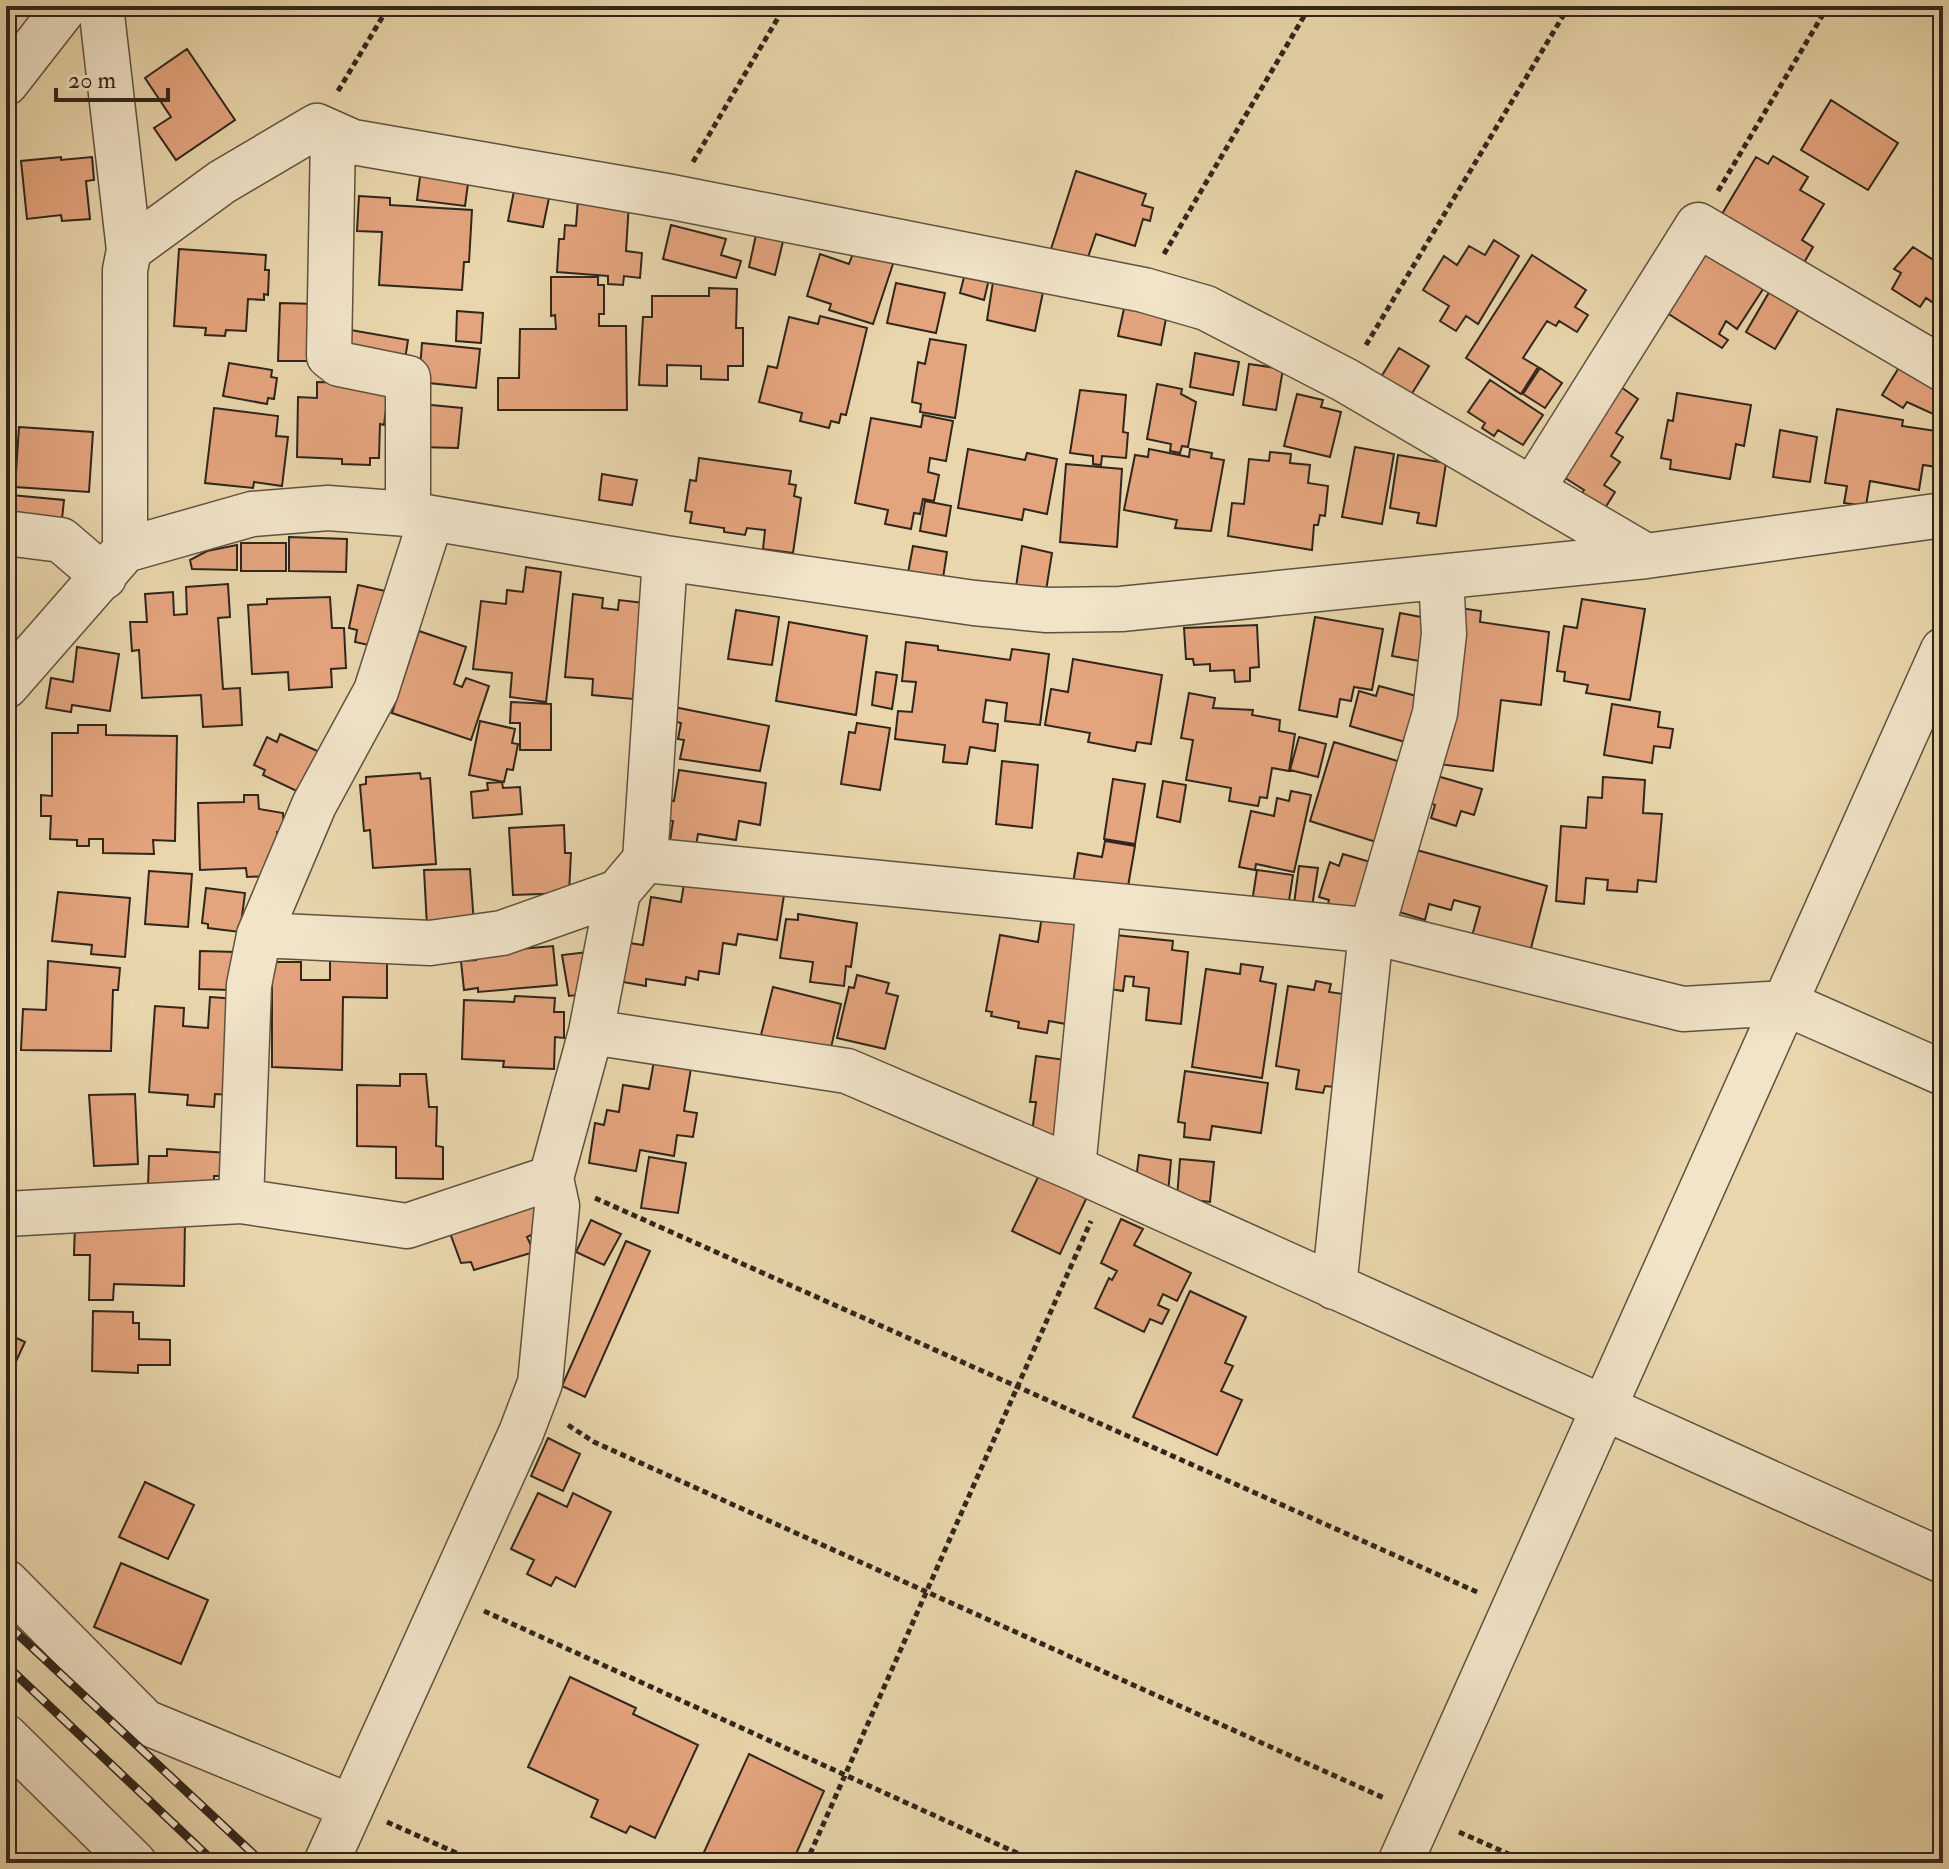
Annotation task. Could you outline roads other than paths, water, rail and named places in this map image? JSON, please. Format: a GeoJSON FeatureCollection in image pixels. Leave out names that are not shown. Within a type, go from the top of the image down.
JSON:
{"type":"FeatureCollection","features":[{"type":"Feature","properties":{"kind":"street"},"geometry":{"type":"LineString","coordinates":[[6,83],[66,6]]}},
{"type":"Feature","properties":{"kind":"street"},"geometry":{"type":"LineString","coordinates":[[101,6],[129,250],[125,270],[114,564]]}},
{"type":"Feature","properties":{"kind":"street"},"geometry":{"type":"LineString","coordinates":[[129,250],[222,182],[325,130],[353,142],[672,197],[1144,290],[1206,308],[1345,380],[1646,556]]}},
{"type":"Feature","properties":{"kind":"street"},"geometry":{"type":"LineString","coordinates":[[241,1201],[249,985],[259,935],[314,805],[376,691],[419,516],[408,378],[339,364],[329,356],[325,130]]}},
{"type":"Feature","properties":{"kind":"street"},"geometry":{"type":"LineString","coordinates":[[1533,488],[1698,225],[1943,369]]}},
{"type":"Feature","properties":{"kind":"street"},"geometry":{"type":"LineString","coordinates":[[6,686],[114,564],[252,514],[328,508],[419,516],[665,558],[974,603],[1047,610],[1121,609],[1646,556],[1943,515]]}},
{"type":"Feature","properties":{"kind":"street"},"geometry":{"type":"LineString","coordinates":[[6,533],[61,540],[114,564]]}},
{"type":"Feature","properties":{"kind":"street"},"geometry":{"type":"LineString","coordinates":[[326,1863],[540,1383],[557,1206],[552,1181],[632,876],[665,558]]}},
{"type":"Feature","properties":{"kind":"street"},"geometry":{"type":"LineString","coordinates":[[1334,1287],[1371,932],[1435,713],[1444,634],[1441,577]]}},
{"type":"Feature","properties":{"kind":"street"},"geometry":{"type":"LineString","coordinates":[[1400,1863],[1943,650]]}},
{"type":"Feature","properties":{"kind":"street"},"geometry":{"type":"LineString","coordinates":[[259,935],[430,943],[502,933],[632,876],[1099,905],[1371,932],[1683,1009],[1785,1003],[1943,1073]]}},
{"type":"Feature","properties":{"kind":"street"},"geometry":{"type":"LineString","coordinates":[[1090,1176],[1099,905]]}},
{"type":"Feature","properties":{"kind":"street"},"geometry":{"type":"LineString","coordinates":[[591,1032],[847,1071],[1090,1176],[1601,1410],[1943,1561]]}},
{"type":"Feature","properties":{"kind":"street"},"geometry":{"type":"LineString","coordinates":[[6,1214],[241,1201],[407,1226],[552,1181]]}},
{"type":"Feature","properties":{"kind":"street"},"geometry":{"type":"LineString","coordinates":[[6,1582],[145,1722],[349,1806]]}},
{"type":"Feature","properties":{"kind":"street"},"geometry":{"type":"LineString","coordinates":[[6,1737],[134,1863]]}},
{"type":"Feature","properties":{"kind":"railway"},"geometry":{"type":"LineString","coordinates":[[6,1623],[263,1863]]}},
{"type":"Feature","properties":{"kind":"railway"},"geometry":{"type":"LineString","coordinates":[[6,1665],[215,1863]]}}]}
